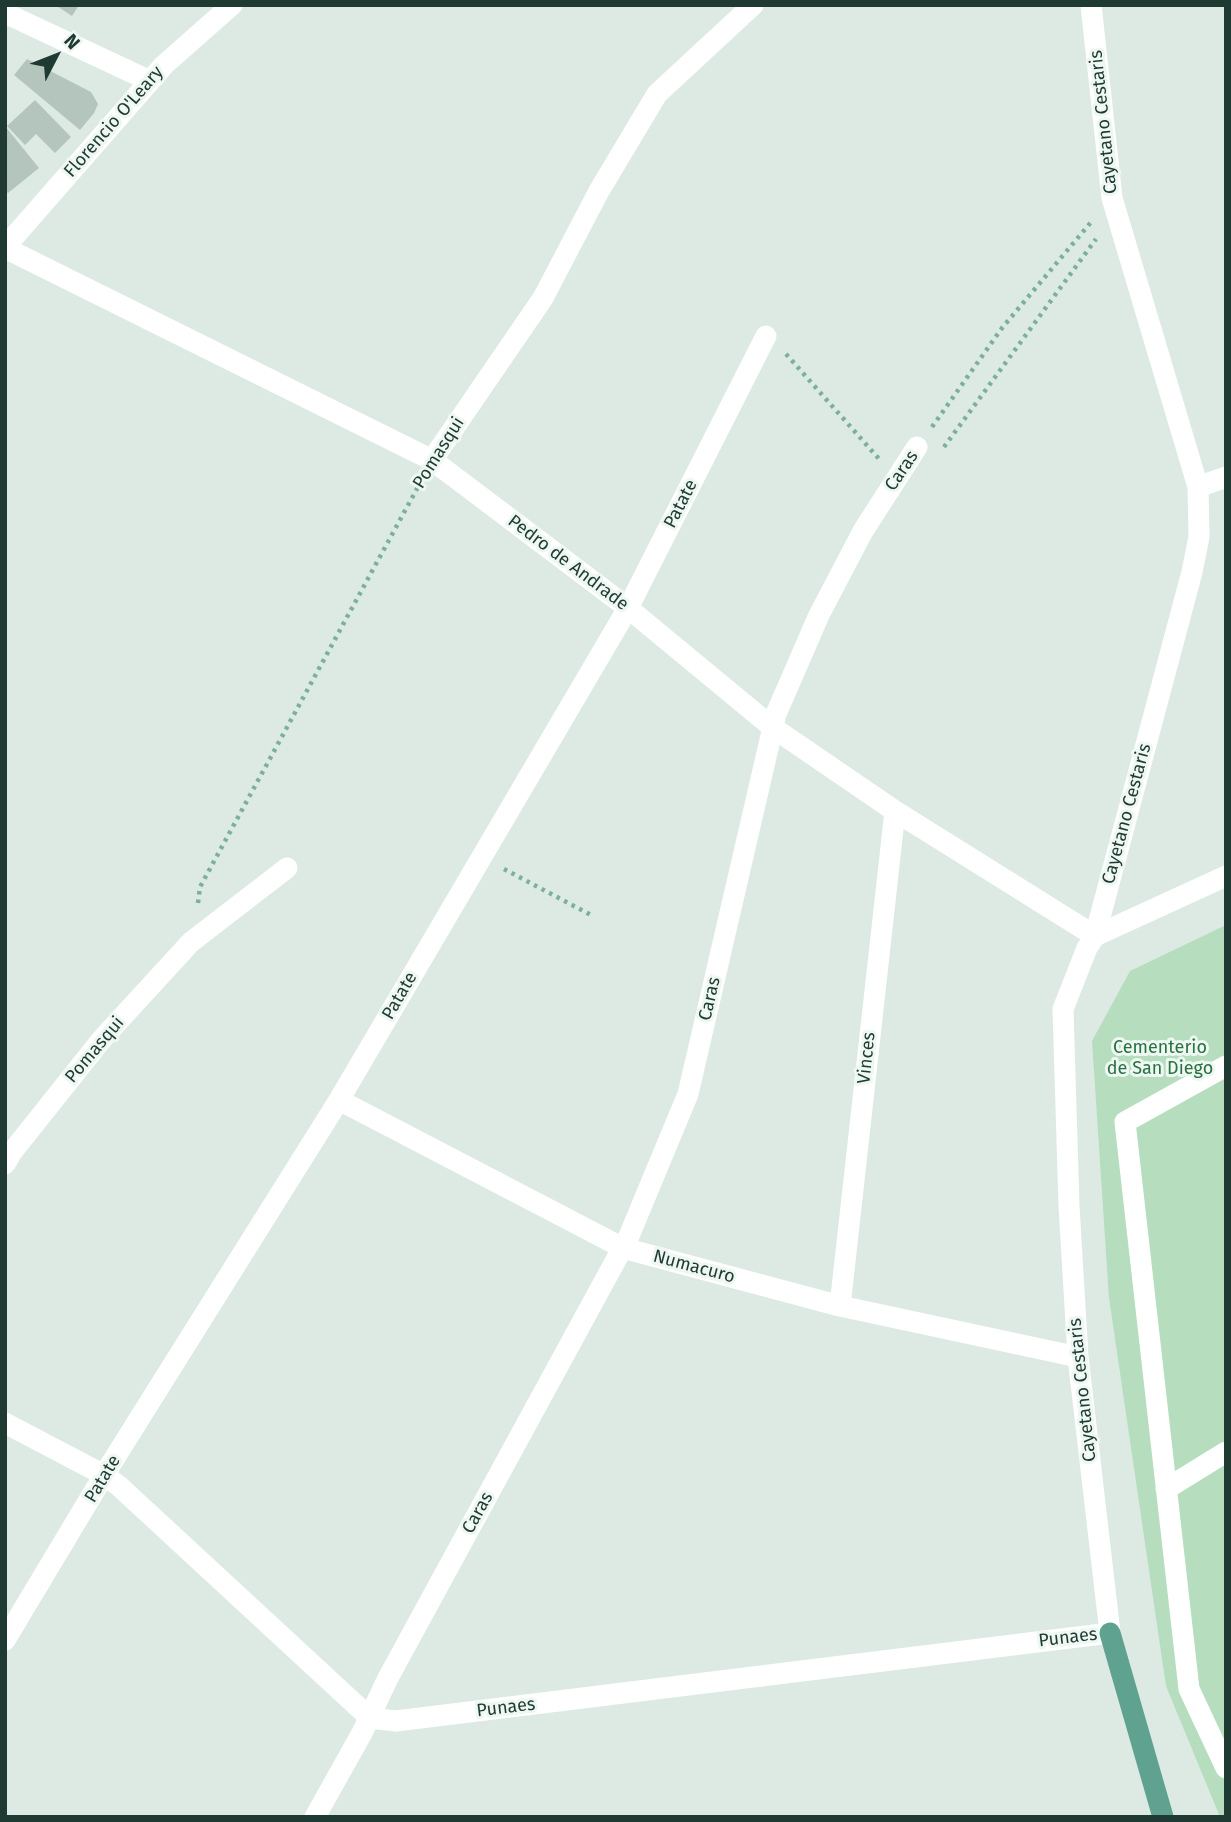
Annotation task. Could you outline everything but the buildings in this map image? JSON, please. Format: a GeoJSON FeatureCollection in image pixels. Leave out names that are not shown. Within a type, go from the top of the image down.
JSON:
{"type":"FeatureCollection","features":[{"type":"Feature","properties":{"kind":"main road"},"geometry":{"type":"LineString","coordinates":[[1110,1633],[1163,1817]]}},
{"type":"Feature","properties":{"kind":"street","name":"Florencio O'Leary"},"geometry":{"type":"LineString","coordinates":[[5,248],[164,65],[232,5]]}},
{"type":"Feature","properties":{"kind":"street","name":"Pomasqui"},"geometry":{"type":"LineString","coordinates":[[432,460],[543,298],[599,191],[657,94],[753,5]]}},
{"type":"Feature","properties":{"kind":"street","name":"Cayetano Cestaris"},"geometry":{"type":"LineString","coordinates":[[1091,5],[1112,198],[1198,486],[1199,537],[1095,936],[1087,948],[1063,1009],[1069,1206],[1078,1357],[1110,1633]]}},
{"type":"Feature","properties":{"kind":"street"},"geometry":{"type":"LineString","coordinates":[[5,13],[150,81]]}},
{"type":"Feature","properties":{"kind":"street","name":"Pedro de Andrade"},"geometry":{"type":"LineString","coordinates":[[5,248],[432,460],[628,608],[772,727],[895,811],[1095,936]]}},
{"type":"Feature","properties":{"kind":"street","name":"Patate"},"geometry":{"type":"LineString","coordinates":[[5,1640],[104,1475],[339,1100],[628,608],[772,341]]}},
{"type":"Feature","properties":{"kind":"street","name":"Caras"},"geometry":{"type":"LineString","coordinates":[[315,1817],[370,1718],[394,1666],[623,1248],[688,1094],[772,727],[819,615],[863,531],[918,447]]}},
{"type":"Feature","properties":{"kind":"street"},"geometry":{"type":"LineString","coordinates":[[1198,486],[1226,477]]}},
{"type":"Feature","properties":{"kind":"street","name":"Vinces"},"geometry":{"type":"LineString","coordinates":[[840,1306],[895,811]]}},
{"type":"Feature","properties":{"kind":"street","name":"Pomasqui"},"geometry":{"type":"LineString","coordinates":[[5,1164],[102,1039],[191,942],[287,868]]}},
{"type":"Feature","properties":{"kind":"street"},"geometry":{"type":"LineString","coordinates":[[1095,936],[1226,876]]}},
{"type":"Feature","properties":{"kind":"street"},"geometry":{"type":"LineString","coordinates":[[1226,1066],[1125,1122],[1189,1689],[1226,1768]]}},
{"type":"Feature","properties":{"kind":"street","name":"Numacuro"},"geometry":{"type":"LineString","coordinates":[[339,1100],[623,1248],[840,1306],[1078,1357]]}},
{"type":"Feature","properties":{"kind":"street"},"geometry":{"type":"LineString","coordinates":[[5,1423],[104,1475],[119,1486],[370,1718]]}},
{"type":"Feature","properties":{"kind":"street"},"geometry":{"type":"LineString","coordinates":[[1166,1489],[1226,1452]]}},
{"type":"Feature","properties":{"kind":"street","name":"Punaes"},"geometry":{"type":"LineString","coordinates":[[370,1718],[396,1721],[1110,1633]]}},
{"type":"Feature","properties":{"kind":"path","name":"Caras"},"geometry":{"type":"LineString","coordinates":[[918,447],[1002,328],[1112,198]]}},
{"type":"Feature","properties":{"kind":"path"},"geometry":{"type":"LineString","coordinates":[[944,448],[1099,234]]}},
{"type":"Feature","properties":{"kind":"path"},"geometry":{"type":"LineString","coordinates":[[772,341],[883,463]]}},
{"type":"Feature","properties":{"kind":"path","name":"Pomasqui"},"geometry":{"type":"LineString","coordinates":[[191,942],[200,887],[432,460]]}},
{"type":"Feature","properties":{"kind":"path"},"geometry":{"type":"LineString","coordinates":[[494,864],[591,915]]}},
{"type":"Feature","properties":{"kind":"green space","name":"Cementerio de San Diego"},"geometry":{"type":"Polygon","coordinates":[[[1226,925],[1226,1817],[1220,1817],[1166,1686],[1109,1298],[1092,1041],[1130,971],[1226,925]]]}}]}
